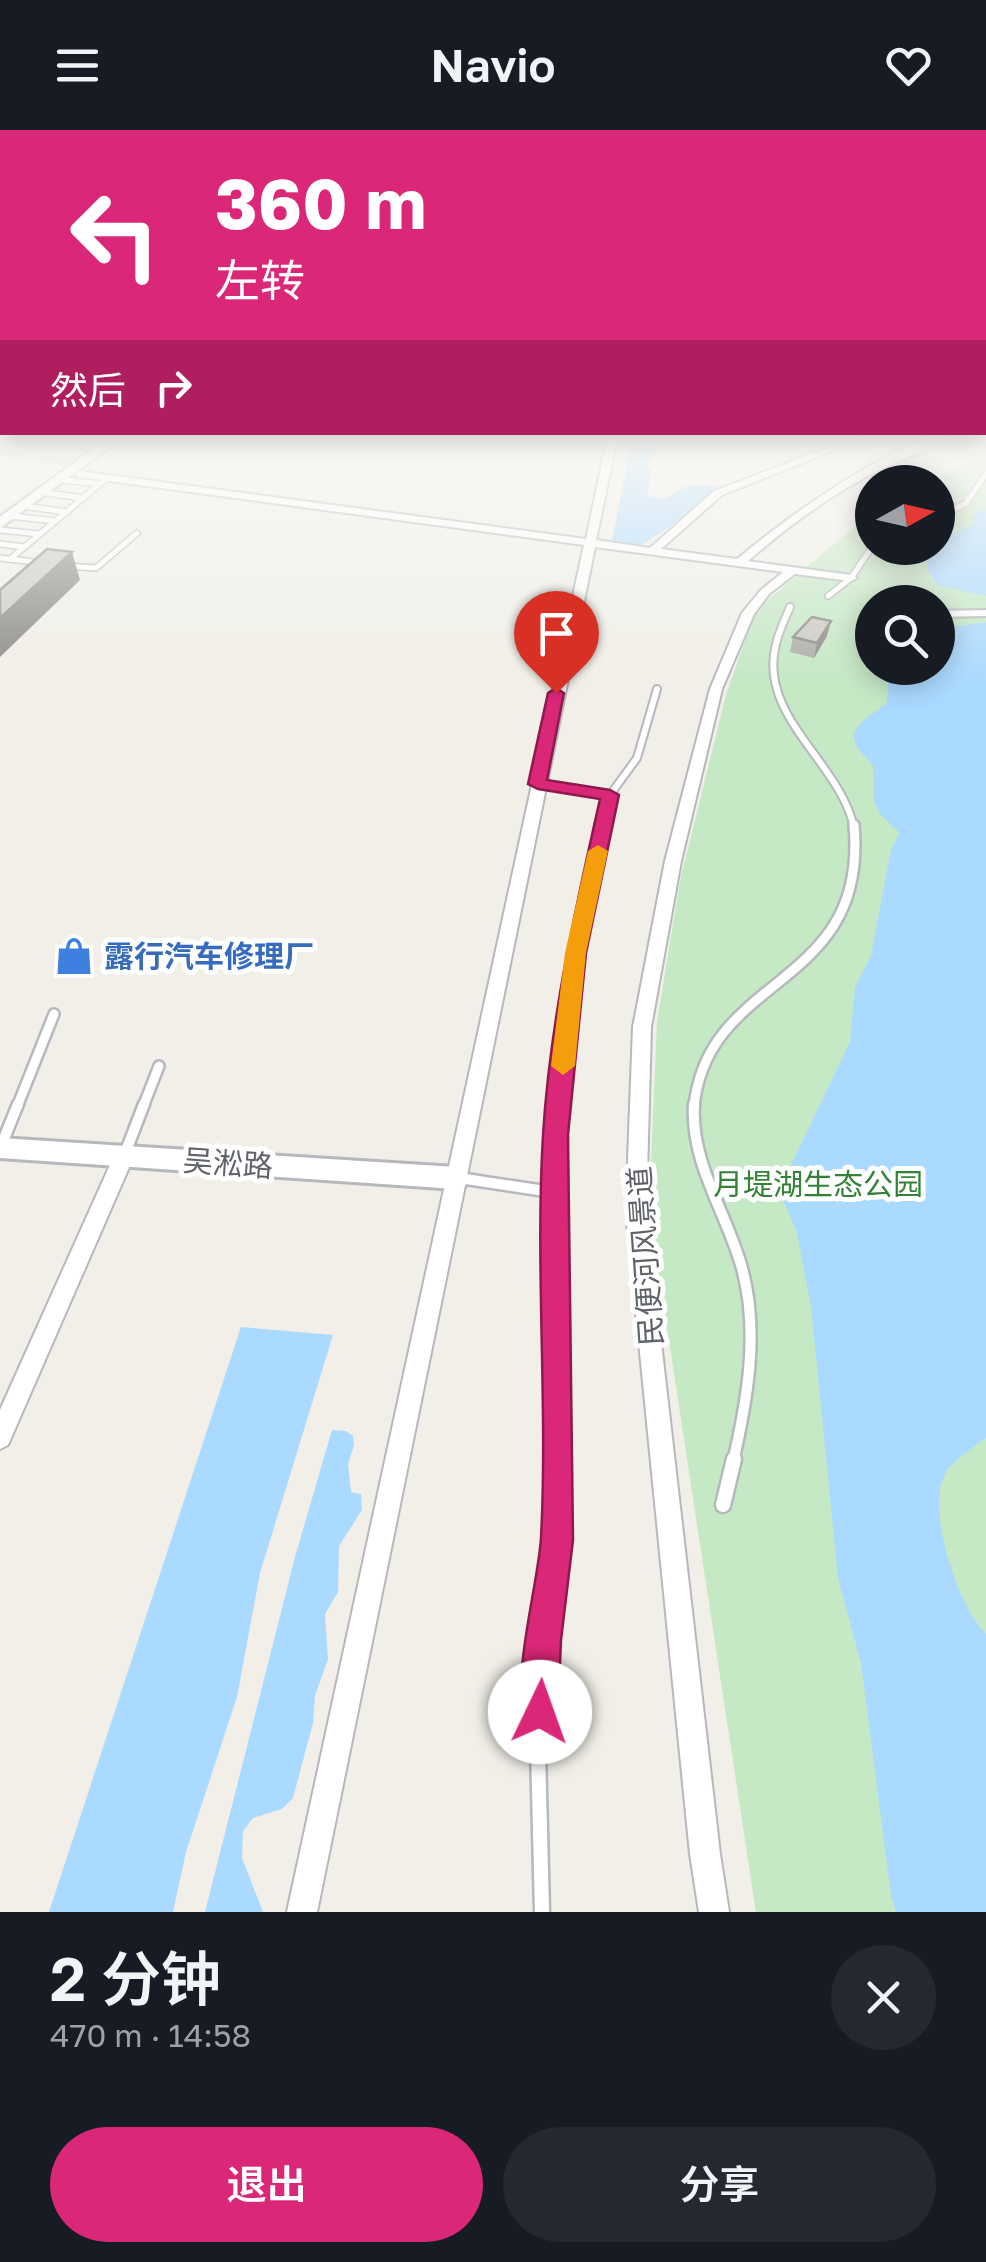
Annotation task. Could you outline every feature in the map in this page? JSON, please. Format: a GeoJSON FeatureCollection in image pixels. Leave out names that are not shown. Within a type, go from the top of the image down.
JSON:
{"type":"FeatureCollection","features":[{"type":"Feature","properties":{"kind":"street"},"geometry":{"type":"LineString","coordinates":[[387,518],[852,578]]}},
{"type":"Feature","properties":{"kind":"street"},"geometry":{"type":"LineString","coordinates":[[302,1912],[595,518]]}},
{"type":"Feature","properties":{"kind":"street"},"geometry":{"type":"LineString","coordinates":[[651,552],[689,518]]}},
{"type":"Feature","properties":{"kind":"street"},"geometry":{"type":"LineString","coordinates":[[738,564],[792,518]]}},
{"type":"Feature","properties":{"kind":"street","name":"民便河风景道"},"geometry":{"type":"LineString","coordinates":[[714,1912],[636,1212],[642,1028],[673,861],[716,690],[748,613],[765,592],[792,570]]}},
{"type":"Feature","properties":{"kind":"street","name":"吴淞路"},"geometry":{"type":"LineString","coordinates":[[0,1148],[456,1178]]}},
{"type":"Feature","properties":{"kind":"street"},"geometry":{"type":"LineString","coordinates":[[0,1437],[124,1156]]}},
{"type":"Feature","properties":{"kind":"lane"},"geometry":{"type":"LineString","coordinates":[[10,559],[59,518]]}},
{"type":"Feature","properties":{"kind":"lane"},"geometry":{"type":"LineString","coordinates":[[3,523],[55,522]]}},
{"type":"Feature","properties":{"kind":"lane"},"geometry":{"type":"LineString","coordinates":[[3,523],[40,534]]}},
{"type":"Feature","properties":{"kind":"lane"},"geometry":{"type":"LineString","coordinates":[[0,558],[96,568],[138,532]]}},
{"type":"Feature","properties":{"kind":"lane"},"geometry":{"type":"LineString","coordinates":[[0,544],[24,547]]}},
{"type":"Feature","properties":{"kind":"lane"},"geometry":{"type":"LineString","coordinates":[[828,596],[852,578],[860,565]]}},
{"type":"Feature","properties":{"kind":"lane"},"geometry":{"type":"LineString","coordinates":[[723,1505],[750,1374],[750,1322],[744,1277],[697,1142],[692,1108],[703,1064],[716,1042],[757,1000],[812,956],[836,927],[853,886],[857,860],[857,836],[835,781],[794,728],[777,691],[771,666],[772,644],[790,606]]}},
{"type":"Feature","properties":{"kind":"lane"},"geometry":{"type":"LineString","coordinates":[[955,614],[986,613]]}},
{"type":"Feature","properties":{"kind":"lane"},"geometry":{"type":"LineString","coordinates":[[542,1912],[538,1749],[544,1640],[557,1540],[555,1135],[576,953],[610,795],[637,758],[657,689]]}},
{"type":"Feature","properties":{"kind":"lane"},"geometry":{"type":"LineString","coordinates":[[538,784],[610,795]]}},
{"type":"Feature","properties":{"kind":"lane"},"geometry":{"type":"LineString","coordinates":[[0,1148],[54,1014]]}},
{"type":"Feature","properties":{"kind":"lane"},"geometry":{"type":"LineString","coordinates":[[124,1156],[159,1066]]}},
{"type":"Feature","properties":{"kind":"lane"},"geometry":{"type":"LineString","coordinates":[[456,1178],[558,1193]]}},
{"type":"Feature","properties":{"kind":"green space","name":"月堤湖生态公园"},"geometry":{"type":"Polygon","coordinates":[[[955,518],[986,518],[986,1912],[756,1912],[649,1209],[657,1022],[680,881],[726,695],[755,611],[855,526],[855,565],[955,565],[955,518]]]}},
{"type":"Feature","properties":{"kind":"water"},"geometry":{"type":"Polygon","coordinates":[[[617,518],[680,518],[641,545],[612,541],[617,518]]]}},
{"type":"Feature","properties":{"kind":"water"},"geometry":{"type":"Polygon","coordinates":[[[972,518],[986,518],[986,596],[955,589],[955,585],[937,585],[927,569],[927,565],[955,565],[955,532],[974,525],[972,518]]]}},
{"type":"Feature","properties":{"kind":"water"},"geometry":{"type":"Polygon","coordinates":[[[986,622],[986,1438],[948,1469],[940,1490],[939,1511],[956,1581],[965,1603],[986,1634],[986,1912],[896,1912],[861,1663],[838,1578],[811,1306],[797,1233],[779,1190],[850,1042],[855,987],[871,956],[891,849],[900,833],[880,814],[874,801],[873,766],[856,746],[853,734],[887,703],[888,685],[955,685],[955,627],[986,622]]]}},
{"type":"Feature","properties":{"kind":"water"},"geometry":{"type":"Polygon","coordinates":[[[241,1327],[333,1335],[260,1573],[237,1697],[186,1852],[173,1912],[49,1912],[241,1327]]]}},
{"type":"Feature","properties":{"kind":"water"},"geometry":{"type":"Polygon","coordinates":[[[332,1430],[353,1436],[348,1464],[351,1492],[361,1494],[362,1510],[339,1546],[338,1592],[325,1614],[328,1659],[315,1696],[313,1723],[293,1798],[282,1809],[253,1818],[243,1831],[242,1858],[263,1912],[205,1912],[295,1557],[332,1430]]]}},
{"type":"Feature","properties":{"kind":"building"},"geometry":{"type":"Polygon","coordinates":[[[47,549],[72,552],[0,618],[0,590],[47,549]]]}},
{"type":"Feature","properties":{"kind":"building"},"geometry":{"type":"Polygon","coordinates":[[[812,617],[831,621],[817,643],[793,637],[812,617]]]}},
{"type":"Feature","properties":{"kind":"slow traffic"},"geometry":{"type":"LineString","coordinates":[[563,1066],[576,953],[598,851]]}},
{"type":"Feature","properties":{"kind":"place","name":"露行汽车修理厂"},"geometry":{"type":"Point","coordinates":[74,956]}},
{"type":"Feature","properties":{"kind":"route"},"geometry":{"type":"LineString","coordinates":[[540,1712],[544,1640],[557,1540],[555,1135],[576,953],[610,795],[538,784],[556,693]]}}]}
